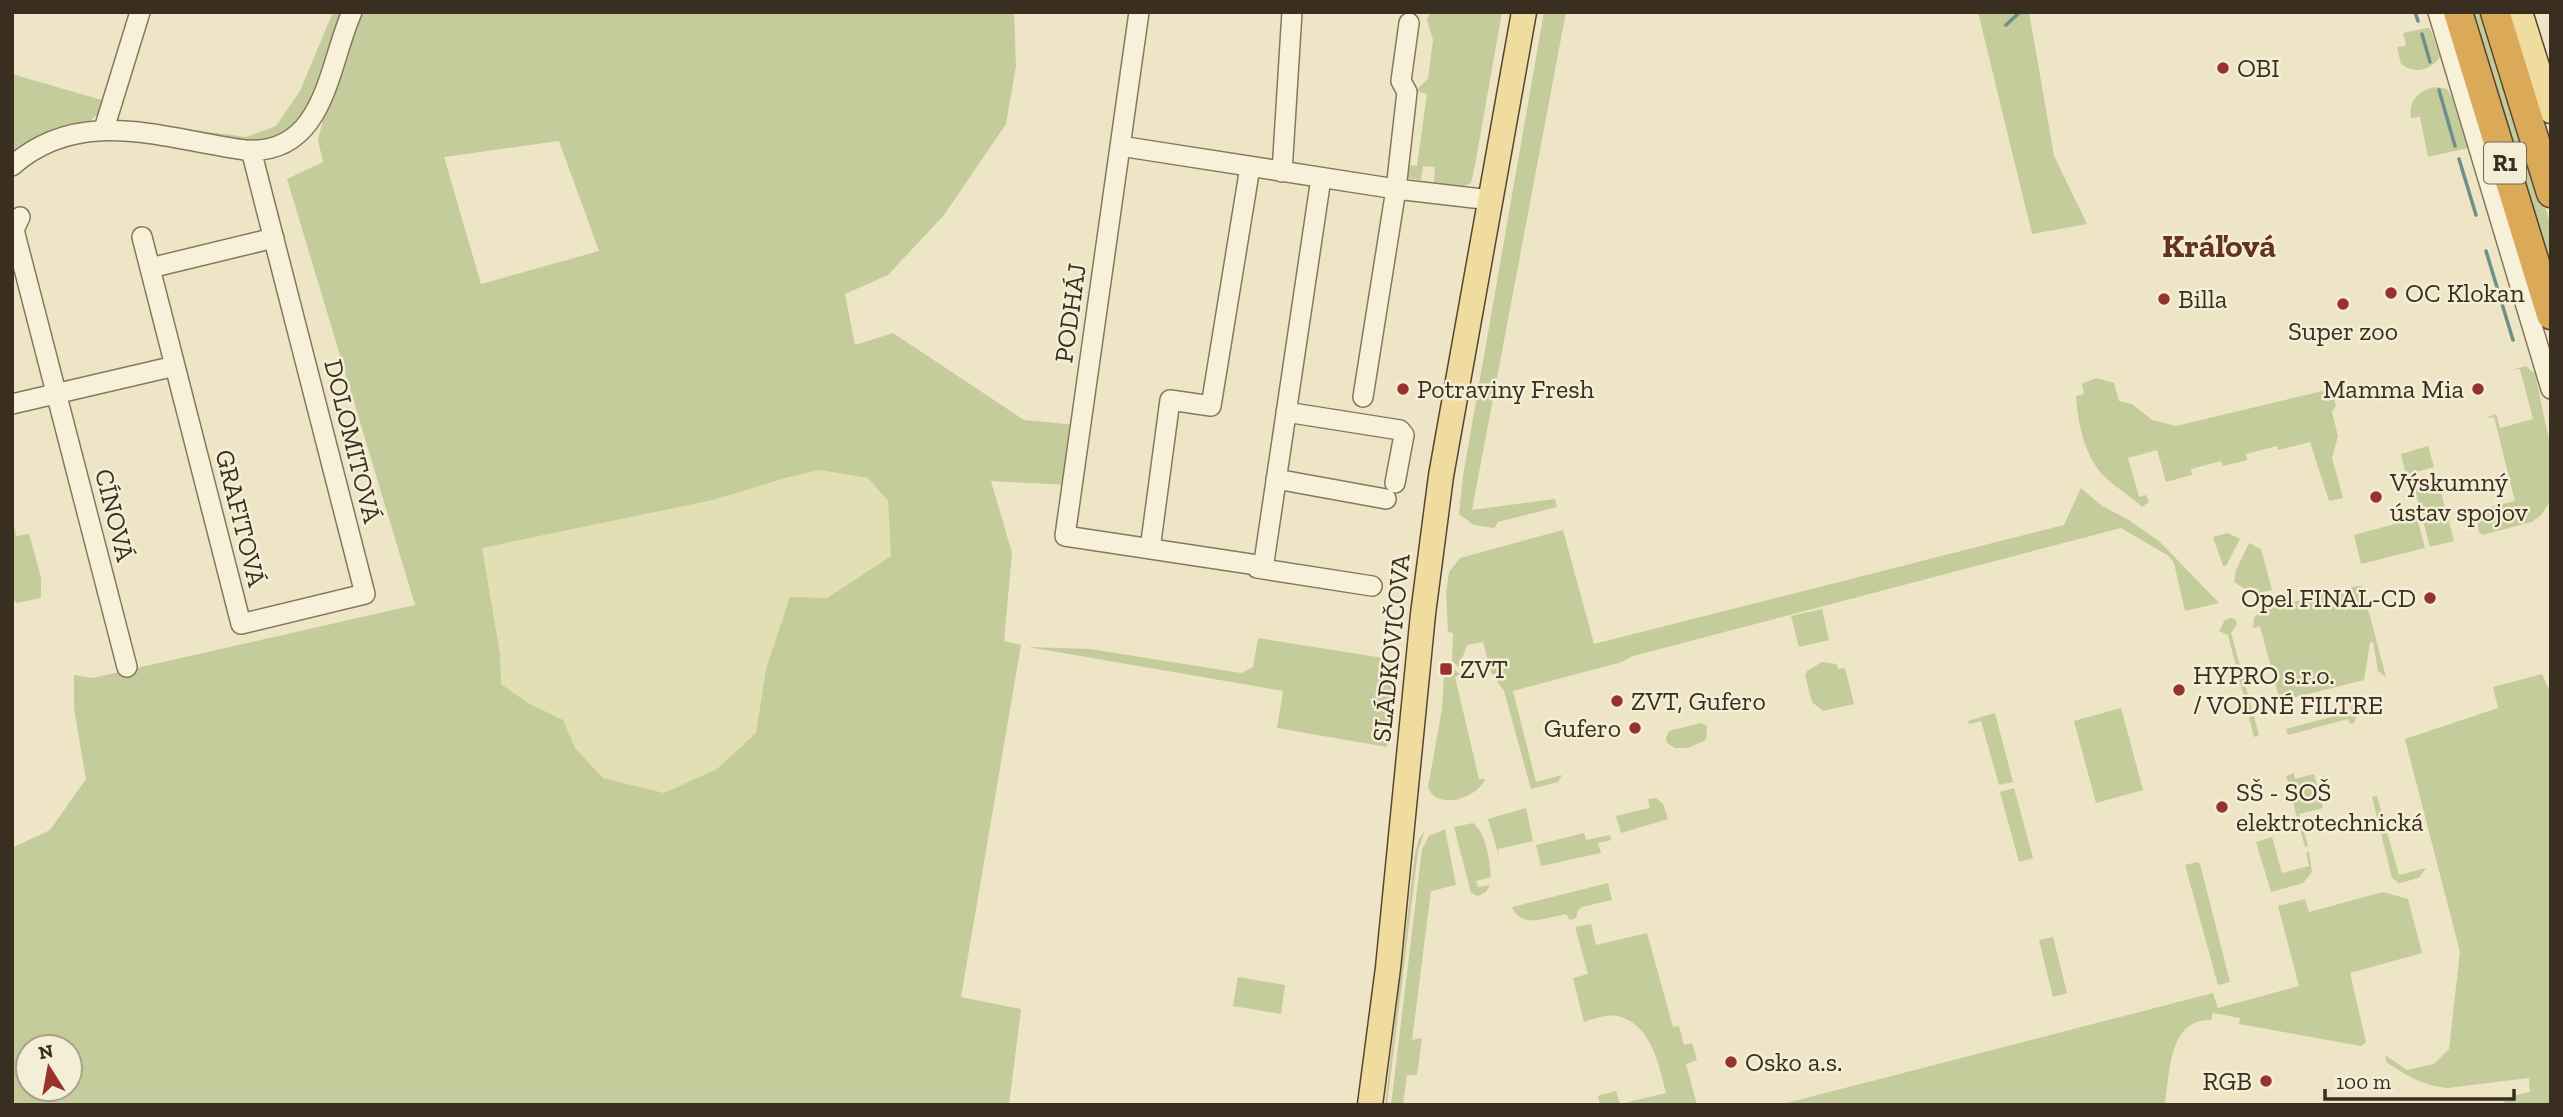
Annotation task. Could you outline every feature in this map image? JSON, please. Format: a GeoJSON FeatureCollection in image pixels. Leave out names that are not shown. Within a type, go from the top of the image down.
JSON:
{"type":"FeatureCollection","features":[{"type":"Feature","properties":{"kind":"highway","name":"R1"},"geometry":{"type":"LineString","coordinates":[[2458,12],[2551,314]]}},
{"type":"Feature","properties":{"kind":"highway","name":"R1"},"geometry":{"type":"LineString","coordinates":[[2495,12],[2551,193]]}},
{"type":"Feature","properties":{"kind":"main road","name":"SLÁDKOVIČOVA"},"geometry":{"type":"LineString","coordinates":[[1370,1105],[1388,968],[1433,534],[1451,415],[1524,12]]}},
{"type":"Feature","properties":{"kind":"main road"},"geometry":{"type":"LineString","coordinates":[[2520,12],[2551,111]]}},
{"type":"Feature","properties":{"kind":"street"},"geometry":{"type":"LineString","coordinates":[[104,129],[140,12]]}},
{"type":"Feature","properties":{"kind":"street"},"geometry":{"type":"LineString","coordinates":[[12,166],[50,139],[104,129],[251,150],[268,149],[289,141],[306,126],[326,91],[352,12]]}},
{"type":"Feature","properties":{"kind":"street","name":"PODHÁJ"},"geometry":{"type":"LineString","coordinates":[[1139,12],[1065,536],[1257,565],[1264,562],[1321,178]]}},
{"type":"Feature","properties":{"kind":"street"},"geometry":{"type":"LineString","coordinates":[[1282,172],[1292,12]]}},
{"type":"Feature","properties":{"kind":"street"},"geometry":{"type":"LineString","coordinates":[[2438,12],[2551,389]]}},
{"type":"Feature","properties":{"kind":"street"},"geometry":{"type":"LineString","coordinates":[[1363,397],[1396,189],[1407,92],[1401,81],[1409,23]]}},
{"type":"Feature","properties":{"kind":"street"},"geometry":{"type":"LineString","coordinates":[[1120,146],[1396,189],[1491,200]]}},
{"type":"Feature","properties":{"kind":"street","name":"DOLOMITOVÁ"},"geometry":{"type":"LineString","coordinates":[[251,150],[365,594],[301,610]]}},
{"type":"Feature","properties":{"kind":"street"},"geometry":{"type":"LineString","coordinates":[[1150,549],[1170,400],[1211,406],[1250,167]]}},
{"type":"Feature","properties":{"kind":"street","name":"CÍNOVÁ"},"geometry":{"type":"LineString","coordinates":[[16,225],[57,393],[129,654]]}},
{"type":"Feature","properties":{"kind":"street","name":"GRAFITOVÁ"},"geometry":{"type":"LineString","coordinates":[[142,237],[241,624],[301,610]]}},
{"type":"Feature","properties":{"kind":"street"},"geometry":{"type":"LineString","coordinates":[[150,268],[274,238]]}},
{"type":"Feature","properties":{"kind":"street"},"geometry":{"type":"LineString","coordinates":[[12,404],[175,366]]}},
{"type":"Feature","properties":{"kind":"street"},"geometry":{"type":"LineString","coordinates":[[1276,480],[1391,491],[1404,435],[1400,430],[1286,412]]}},
{"type":"Feature","properties":{"kind":"street","name":"SLÁDKOVIČOVA"},"geometry":{"type":"LineString","coordinates":[[1257,568],[1372,586]]}},
{"type":"Feature","properties":{"kind":"shaded area"},"geometry":{"type":"Polygon","coordinates":[[[820,470],[868,478],[888,501],[891,556],[827,598],[766,669],[756,733],[717,769],[664,793],[603,778],[575,748],[563,720],[528,703],[501,684],[500,653],[482,548],[713,500],[820,470]]]}},
{"type":"Feature","properties":{"kind":"green space"},"geometry":{"type":"Polygon","coordinates":[[[333,12],[346,12],[313,104],[286,134],[251,144],[125,123],[123,120],[246,137],[276,126],[300,91],[333,12]]]}},
{"type":"Feature","properties":{"kind":"green space"},"geometry":{"type":"Polygon","coordinates":[[[360,12],[1014,12],[1016,66],[1006,124],[944,215],[888,275],[845,294],[855,345],[893,333],[1024,420],[1076,425],[1069,485],[991,481],[1012,553],[1004,641],[1021,645],[961,997],[1021,1009],[1009,1105],[12,1105],[12,848],[50,830],[86,779],[74,709],[74,675],[93,678],[415,605],[287,179],[323,162],[318,140],[360,12]],[[559,141],[444,157],[481,284],[599,251],[559,141]],[[820,470],[713,500],[482,548],[500,653],[501,684],[528,703],[563,720],[575,748],[603,778],[664,793],[717,769],[756,733],[766,669],[790,597],[827,598],[891,556],[888,501],[868,478],[820,470]]]}},
{"type":"Feature","properties":{"kind":"green space"},"geometry":{"type":"Polygon","coordinates":[[[1430,12],[1502,12],[1475,165],[1471,183],[1464,186],[1434,182],[1435,167],[1423,166],[1421,180],[1406,178],[1405,164],[1417,166],[1427,94],[1415,91],[1428,79],[1433,40],[1427,20],[1430,12]]]}},
{"type":"Feature","properties":{"kind":"green space"},"geometry":{"type":"Polygon","coordinates":[[[1544,12],[1566,12],[1472,510],[1555,499],[1557,507],[1498,522],[1494,528],[1474,525],[1459,514],[1463,476],[1544,12]]]}},
{"type":"Feature","properties":{"kind":"green space"},"geometry":{"type":"Polygon","coordinates":[[[1978,12],[2029,12],[2054,156],[2087,224],[2032,234],[1978,12]]]}},
{"type":"Feature","properties":{"kind":"green space"},"geometry":{"type":"Polygon","coordinates":[[[2467,12],[2485,12],[2551,226],[2551,286],[2467,12]]]}},
{"type":"Feature","properties":{"kind":"green space"},"geometry":{"type":"Polygon","coordinates":[[[2430,28],[2440,57],[2427,68],[2417,70],[2401,64],[2397,47],[2406,46],[2403,33],[2430,28]]]}},
{"type":"Feature","properties":{"kind":"green space"},"geometry":{"type":"Polygon","coordinates":[[[12,74],[105,101],[101,111],[87,124],[12,158],[12,74]]]}},
{"type":"Feature","properties":{"kind":"green space"},"geometry":{"type":"Polygon","coordinates":[[[2437,87],[2447,89],[2452,98],[2468,148],[2428,157],[2420,117],[2411,118],[2411,106],[2416,96],[2437,87]]]}},
{"type":"Feature","properties":{"kind":"green space"},"geometry":{"type":"Polygon","coordinates":[[[2526,366],[2535,374],[2551,449],[2551,500],[2541,515],[2532,522],[2482,535],[2476,514],[2482,509],[2515,501],[2494,417],[2485,418],[2496,414],[2500,428],[2533,419],[2520,369],[2511,370],[2526,366]]]}},
{"type":"Feature","properties":{"kind":"green space"},"geometry":{"type":"Polygon","coordinates":[[[2096,378],[2114,383],[2119,401],[2132,404],[2152,420],[2176,426],[2327,390],[2336,405],[2332,412],[2338,436],[2332,458],[2343,498],[2329,501],[2310,442],[2278,450],[2277,446],[2246,454],[2247,460],[2223,466],[2221,461],[2191,469],[2192,475],[2166,482],[2157,450],[2128,458],[2139,497],[2146,495],[2149,502],[2142,507],[2099,471],[2084,441],[2076,396],[2084,394],[2082,384],[2096,378]]]}},
{"type":"Feature","properties":{"kind":"green space"},"geometry":{"type":"Polygon","coordinates":[[[2428,446],[2434,467],[2406,475],[2401,454],[2428,446]]]}},
{"type":"Feature","properties":{"kind":"green space"},"geometry":{"type":"Polygon","coordinates":[[[2438,481],[2454,541],[2430,547],[2414,486],[2438,481]]]}},
{"type":"Feature","properties":{"kind":"green space"},"geometry":{"type":"Polygon","coordinates":[[[2081,488],[2102,506],[2129,520],[2160,542],[2219,603],[2185,611],[2174,563],[2169,556],[2121,528],[1633,656],[1622,662],[1513,691],[1536,782],[1562,775],[1558,782],[1531,789],[1504,691],[1491,672],[1483,642],[1467,645],[1459,667],[1452,661],[1453,633],[1448,632],[1446,594],[1449,572],[1460,558],[1563,530],[1594,644],[2064,525],[2081,488]]]}},
{"type":"Feature","properties":{"kind":"green space"},"geometry":{"type":"Polygon","coordinates":[[[2417,518],[2425,548],[2361,564],[2354,535],[2417,518]]]}},
{"type":"Feature","properties":{"kind":"green space"},"geometry":{"type":"Polygon","coordinates":[[[12,528],[15,529],[16,536],[29,534],[41,577],[41,598],[17,603],[12,598],[12,528]]]}},
{"type":"Feature","properties":{"kind":"green space"},"geometry":{"type":"Polygon","coordinates":[[[2228,533],[2240,539],[2226,566],[2223,566],[2213,537],[2228,533]]]}},
{"type":"Feature","properties":{"kind":"green space"},"geometry":{"type":"Polygon","coordinates":[[[2249,543],[2261,549],[2272,590],[2253,594],[2234,582],[2236,570],[2249,543]]]}},
{"type":"Feature","properties":{"kind":"green space"},"geometry":{"type":"Polygon","coordinates":[[[2362,586],[2386,677],[2378,671],[2373,642],[2370,643],[2364,680],[2280,701],[2260,626],[2253,628],[2254,618],[2262,610],[2362,586]]]}},
{"type":"Feature","properties":{"kind":"green space"},"geometry":{"type":"Polygon","coordinates":[[[1822,609],[1829,640],[1799,647],[1791,616],[1822,609]]]}},
{"type":"Feature","properties":{"kind":"green space"},"geometry":{"type":"Polygon","coordinates":[[[2235,619],[2237,624],[2231,633],[2259,735],[2254,737],[2228,635],[2219,631],[2225,620],[2235,619]]]}},
{"type":"Feature","properties":{"kind":"green space"},"geometry":{"type":"Polygon","coordinates":[[[1258,638],[1396,660],[1387,747],[1277,728],[1283,691],[1028,647],[1090,649],[1241,673],[1253,667],[1258,638]]]}},
{"type":"Feature","properties":{"kind":"green space"},"geometry":{"type":"Polygon","coordinates":[[[1822,662],[1836,664],[1838,669],[1845,668],[1854,704],[1823,711],[1812,702],[1805,675],[1822,662]]]}},
{"type":"Feature","properties":{"kind":"green space"},"geometry":{"type":"Polygon","coordinates":[[[1450,666],[1461,675],[1455,677],[1479,779],[1485,779],[1474,792],[1456,800],[1439,799],[1428,787],[1442,709],[1444,676],[1449,676],[1450,666]]]}},
{"type":"Feature","properties":{"kind":"green space"},"geometry":{"type":"Polygon","coordinates":[[[2542,674],[2551,694],[2551,1105],[2499,1105],[2516,1095],[2530,1092],[2529,1078],[2438,1087],[2422,1082],[2386,1062],[2385,1055],[2407,1070],[2434,1064],[2449,1049],[2460,952],[2405,739],[2498,708],[2493,687],[2542,674]]]}},
{"type":"Feature","properties":{"kind":"green space"},"geometry":{"type":"Polygon","coordinates":[[[2357,700],[2360,705],[2354,723],[2350,724],[2348,719],[2288,735],[2286,729],[2350,712],[2353,702],[2357,700]]]}},
{"type":"Feature","properties":{"kind":"green space"},"geometry":{"type":"Polygon","coordinates":[[[2121,708],[2143,790],[2096,803],[2074,721],[2121,708]]]}},
{"type":"Feature","properties":{"kind":"green space"},"geometry":{"type":"Polygon","coordinates":[[[1995,713],[2013,782],[1999,785],[1981,721],[1969,724],[1968,721],[1995,713]]]}},
{"type":"Feature","properties":{"kind":"green space"},"geometry":{"type":"Polygon","coordinates":[[[1701,723],[1707,726],[1706,740],[1688,748],[1675,748],[1667,743],[1669,731],[1701,723]]]}},
{"type":"Feature","properties":{"kind":"green space"},"geometry":{"type":"Polygon","coordinates":[[[2294,773],[2295,779],[2314,774],[2323,808],[2299,814],[2308,846],[2305,847],[2286,776],[2294,773]]]}},
{"type":"Feature","properties":{"kind":"green space"},"geometry":{"type":"Polygon","coordinates":[[[2014,788],[2033,858],[2019,862],[2000,792],[2014,788]]]}},
{"type":"Feature","properties":{"kind":"green space"},"geometry":{"type":"Polygon","coordinates":[[[2377,796],[2399,875],[2426,868],[2419,878],[2399,883],[2392,878],[2372,797],[2377,796]]]}},
{"type":"Feature","properties":{"kind":"green space"},"geometry":{"type":"Polygon","coordinates":[[[1656,798],[1663,804],[1668,819],[1621,833],[1616,816],[1650,808],[1648,799],[1656,798]]]}},
{"type":"Feature","properties":{"kind":"green space"},"geometry":{"type":"Polygon","coordinates":[[[1526,808],[1533,841],[1498,849],[1499,856],[1488,819],[1526,808]]]}},
{"type":"Feature","properties":{"kind":"green space"},"geometry":{"type":"Polygon","coordinates":[[[1473,823],[1484,840],[1491,877],[1476,881],[1478,887],[1490,885],[1486,892],[1478,896],[1471,893],[1454,827],[1473,823]]]}},
{"type":"Feature","properties":{"kind":"green space"},"geometry":{"type":"Polygon","coordinates":[[[1445,829],[1456,885],[1431,891],[1412,1040],[1422,1038],[1417,1075],[1407,1075],[1403,1105],[1391,1105],[1422,849],[1429,836],[1445,829]]]}},
{"type":"Feature","properties":{"kind":"green space"},"geometry":{"type":"Polygon","coordinates":[[[1425,830],[1418,851],[1385,1105],[1415,853],[1425,830]]]}},
{"type":"Feature","properties":{"kind":"green space"},"geometry":{"type":"Polygon","coordinates":[[[1584,833],[1586,840],[1610,835],[1611,840],[1598,843],[1601,853],[1541,866],[1536,845],[1584,833]]]}},
{"type":"Feature","properties":{"kind":"green space"},"geometry":{"type":"Polygon","coordinates":[[[2272,837],[2282,873],[2309,866],[2306,853],[2309,852],[2312,872],[2303,883],[2271,892],[2256,842],[2272,837]]]}},
{"type":"Feature","properties":{"kind":"green space"},"geometry":{"type":"Polygon","coordinates":[[[2197,862],[2200,864],[2230,982],[2218,985],[2185,865],[2197,862]]]}},
{"type":"Feature","properties":{"kind":"green space"},"geometry":{"type":"Polygon","coordinates":[[[1608,883],[1612,900],[1582,907],[1576,918],[1570,920],[1566,914],[1528,920],[1516,914],[1512,907],[1608,883]]]}},
{"type":"Feature","properties":{"kind":"green space"},"geometry":{"type":"Polygon","coordinates":[[[2383,892],[2408,899],[2422,953],[2350,973],[2366,1042],[2361,1046],[2239,1024],[2240,1018],[2213,1013],[2211,1020],[2197,1022],[2186,1028],[2179,1038],[2170,1064],[2165,1105],[1779,1105],[2213,993],[2218,1008],[2299,986],[2278,906],[2305,899],[2309,912],[2383,892]]]}},
{"type":"Feature","properties":{"kind":"green space"},"geometry":{"type":"Polygon","coordinates":[[[1591,924],[1596,945],[1647,933],[1673,1027],[1679,1026],[1684,1045],[1692,1043],[1697,1060],[1686,1064],[1697,1105],[1600,1105],[1598,1096],[1616,1091],[1620,1104],[1666,1093],[1652,1047],[1638,1027],[1617,1016],[1584,1022],[1573,978],[1588,974],[1575,927],[1591,924]]]}},
{"type":"Feature","properties":{"kind":"green space"},"geometry":{"type":"Polygon","coordinates":[[[2053,937],[2067,993],[2053,997],[2039,940],[2053,937]]]}},
{"type":"Feature","properties":{"kind":"green space"},"geometry":{"type":"Polygon","coordinates":[[[1238,977],[1285,985],[1281,1014],[1233,1006],[1238,977]]]}},
{"type":"Feature","properties":{"kind":"waterway"},"geometry":{"type":"LineString","coordinates":[[2006,25],[2020,12]]}},
{"type":"Feature","properties":{"kind":"waterway"},"geometry":{"type":"LineString","coordinates":[[2415,12],[2418,21]]}},
{"type":"Feature","properties":{"kind":"waterway"},"geometry":{"type":"LineString","coordinates":[[2422,34],[2430,62]]}},
{"type":"Feature","properties":{"kind":"waterway"},"geometry":{"type":"LineString","coordinates":[[2439,90],[2455,146]]}},
{"type":"Feature","properties":{"kind":"waterway"},"geometry":{"type":"LineString","coordinates":[[2459,159],[2476,215]]}},
{"type":"Feature","properties":{"kind":"waterway"},"geometry":{"type":"LineString","coordinates":[[2486,251],[2513,340]]}},
{"type":"Feature","properties":{"kind":"place","name":"OBI"},"geometry":{"type":"Point","coordinates":[2223,68]}},
{"type":"Feature","properties":{"kind":"place","name":"OC Klokan"},"geometry":{"type":"Point","coordinates":[2391,293]}},
{"type":"Feature","properties":{"kind":"place","name":"Billa"},"geometry":{"type":"Point","coordinates":[2164,299]}},
{"type":"Feature","properties":{"kind":"place","name":"Super zoo"},"geometry":{"type":"Point","coordinates":[2343,304]}},
{"type":"Feature","properties":{"kind":"place","name":"Potraviny Fresh"},"geometry":{"type":"Point","coordinates":[1403,389]}},
{"type":"Feature","properties":{"kind":"place","name":"Mamma Mia"},"geometry":{"type":"Point","coordinates":[2478,389]}},
{"type":"Feature","properties":{"kind":"place","name":"Výskumný ústav spojov"},"geometry":{"type":"Point","coordinates":[2376,497]}},
{"type":"Feature","properties":{"kind":"place","name":"Opel FINAL-CD"},"geometry":{"type":"Point","coordinates":[2430,598]}},
{"type":"Feature","properties":{"kind":"place","name":"ZVT"},"geometry":{"type":"Point","coordinates":[1446,669]}},
{"type":"Feature","properties":{"kind":"place","name":"HYPRO s.r.o. / VODNÉ FILTRE"},"geometry":{"type":"Point","coordinates":[2179,690]}},
{"type":"Feature","properties":{"kind":"place","name":"ZVT, Gufero"},"geometry":{"type":"Point","coordinates":[1617,701]}},
{"type":"Feature","properties":{"kind":"place","name":"Gufero"},"geometry":{"type":"Point","coordinates":[1635,728]}},
{"type":"Feature","properties":{"kind":"place","name":"SŠ - SOŠ elektrotechnická"},"geometry":{"type":"Point","coordinates":[2222,807]}},
{"type":"Feature","properties":{"kind":"place","name":"Osko a.s."},"geometry":{"type":"Point","coordinates":[1731,1062]}},
{"type":"Feature","properties":{"kind":"place","name":"RGB"},"geometry":{"type":"Point","coordinates":[2266,1081]}},
{"type":"Feature","properties":{"kind":"district","name":"Kráľová"},"geometry":{"type":"Point","coordinates":[2219,245]}}]}
